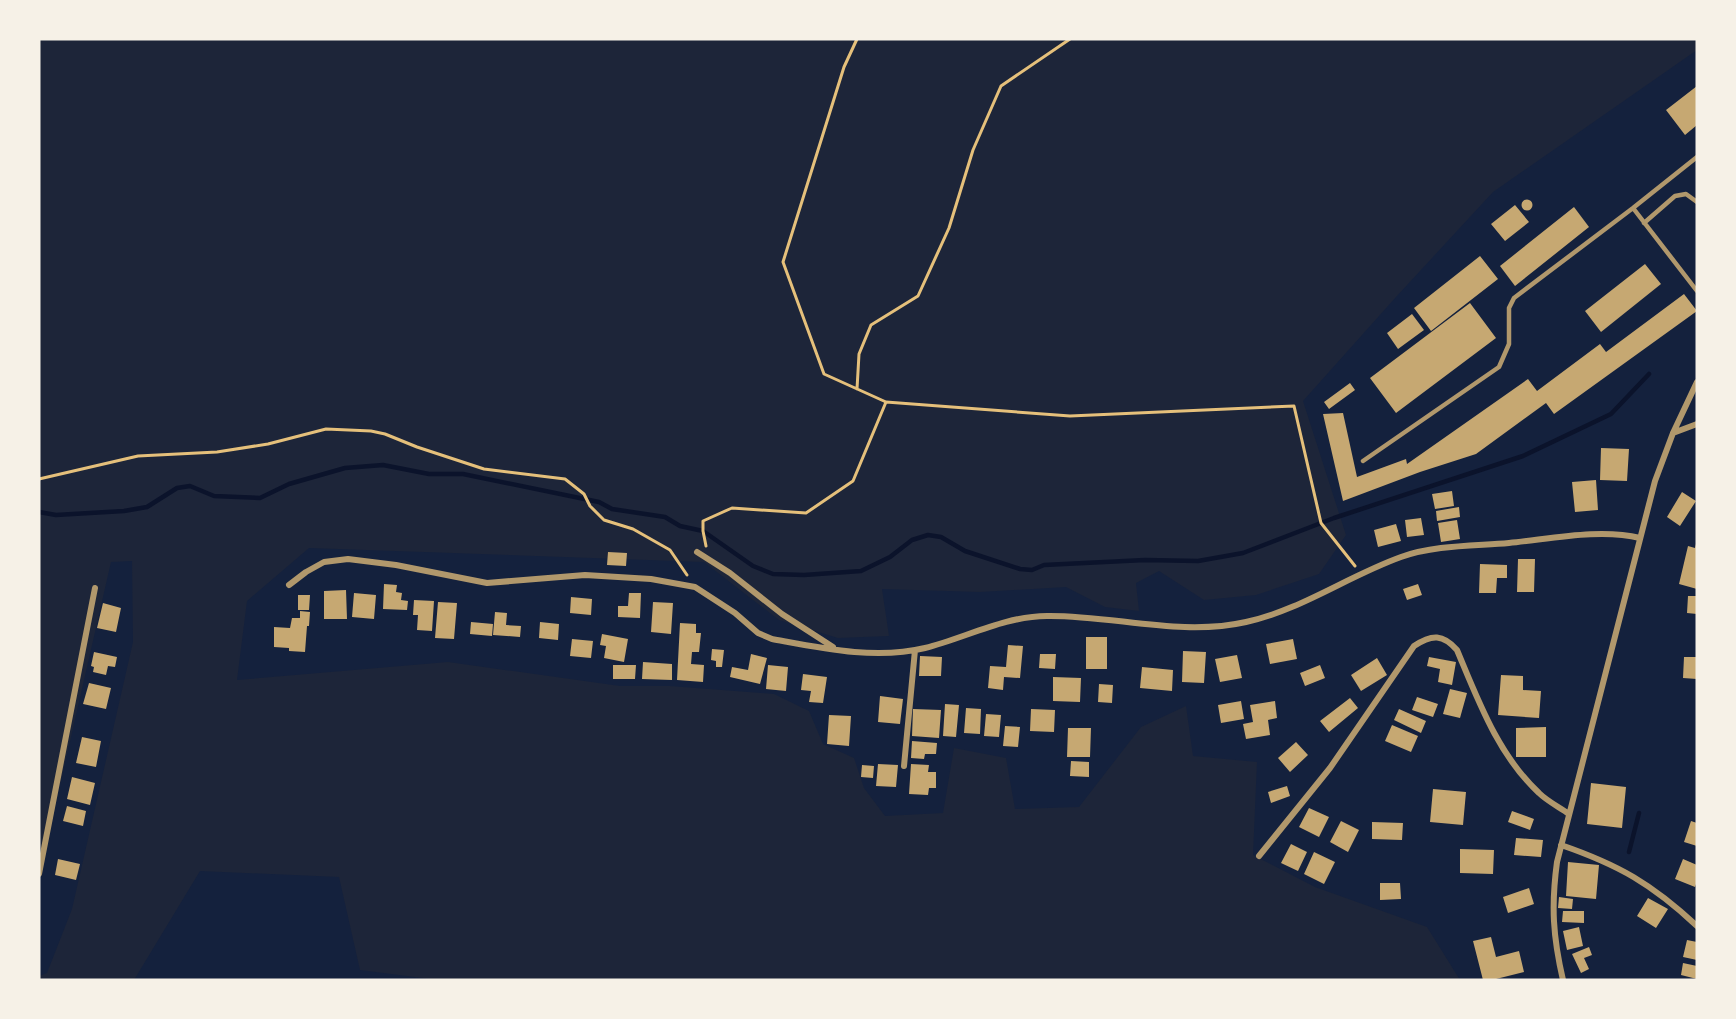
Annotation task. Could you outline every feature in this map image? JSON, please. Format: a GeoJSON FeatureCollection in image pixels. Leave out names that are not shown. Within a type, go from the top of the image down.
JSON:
{"type":"FeatureCollection","features":[{"type":"Feature","properties":{"kind":"street"},"geometry":{"type":"LineString","coordinates":[[1563,980],[1554,937],[1552,909],[1561,845],[1656,481],[1673,433],[1697,382]]}},
{"type":"Feature","properties":{"kind":"street"},"geometry":{"type":"LineString","coordinates":[[1673,433],[1697,424]]}},
{"type":"Feature","properties":{"kind":"street"},"geometry":{"type":"LineString","coordinates":[[289,585],[324,562],[348,559],[396,565],[487,583],[595,575],[651,579],[695,587],[722,603],[759,633],[772,639],[876,654],[915,650],[1023,617],[1047,615],[1198,628],[1229,626],[1276,613],[1403,556],[1433,550],[1612,534],[1640,538]]}},
{"type":"Feature","properties":{"kind":"street"},"geometry":{"type":"LineString","coordinates":[[697,552],[757,593],[782,614],[836,649]]}},
{"type":"Feature","properties":{"kind":"street"},"geometry":{"type":"LineString","coordinates":[[39,874],[95,588]]}},
{"type":"Feature","properties":{"kind":"street"},"geometry":{"type":"LineString","coordinates":[[1259,856],[1330,768],[1414,646],[1426,638],[1443,639],[1457,650],[1498,741],[1515,767],[1540,794],[1569,814]]}},
{"type":"Feature","properties":{"kind":"street"},"geometry":{"type":"LineString","coordinates":[[904,766],[915,650]]}},
{"type":"Feature","properties":{"kind":"street"},"geometry":{"type":"LineString","coordinates":[[1561,845],[1595,857],[1635,876],[1697,926]]}},
{"type":"Feature","properties":{"kind":"lane"},"geometry":{"type":"LineString","coordinates":[[1363,461],[1499,367],[1509,344],[1509,308],[1514,298],[1697,157]]}},
{"type":"Feature","properties":{"kind":"lane"},"geometry":{"type":"LineString","coordinates":[[1644,223],[1676,196],[1686,194],[1697,202]]}},
{"type":"Feature","properties":{"kind":"lane"},"geometry":{"type":"LineString","coordinates":[[1633,208],[1697,291]]}},
{"type":"Feature","properties":{"kind":"path"},"geometry":{"type":"LineString","coordinates":[[857,39],[844,67],[783,262],[824,374],[886,402],[1070,416],[1294,406],[1321,523],[1362,574]]}},
{"type":"Feature","properties":{"kind":"path"},"geometry":{"type":"LineString","coordinates":[[857,389],[859,354],[871,325],[918,296],[949,228],[973,150],[1001,86],[1070,39]]}},
{"type":"Feature","properties":{"kind":"path"},"geometry":{"type":"LineString","coordinates":[[710,560],[703,531],[704,522],[732,508],[806,513],[853,481],[886,402]]}},
{"type":"Feature","properties":{"kind":"path"},"geometry":{"type":"LineString","coordinates":[[39,479],[138,456],[217,452],[268,444],[316,430],[344,428],[385,434],[484,469],[565,479],[584,494],[590,506],[604,520],[633,529],[670,550],[695,587]]}},
{"type":"Feature","properties":{"kind":"shaded area"},"geometry":{"type":"Polygon","coordinates":[[[39,39],[1697,39],[1697,50],[1493,192],[1303,401],[1346,535],[1319,574],[1256,595],[1204,600],[1159,571],[1136,583],[1139,611],[1105,607],[1066,587],[980,592],[882,589],[889,636],[838,638],[779,620],[704,562],[309,548],[247,601],[237,680],[448,662],[620,686],[670,686],[774,694],[809,711],[823,744],[854,758],[864,788],[885,816],[943,813],[954,748],[1006,758],[1015,809],[1079,807],[1141,727],[1186,706],[1193,756],[1257,762],[1253,855],[1315,887],[1427,927],[1460,980],[438,980],[360,970],[339,877],[200,871],[134,980],[39,980],[39,976],[47,973],[72,909],[133,642],[132,561],[111,562],[39,877],[39,39]]]}},
{"type":"Feature","properties":{"kind":"building"},"geometry":{"type":"Polygon","coordinates":[[[1697,86],[1697,125],[1685,135],[1666,110],[1697,86]]]}},
{"type":"Feature","properties":{"kind":"building"},"geometry":{"type":"Polygon","coordinates":[[[1527,200],[1531,201],[1531,209],[1527,210],[1523,209],[1522,205],[1523,201],[1527,200]]]}},
{"type":"Feature","properties":{"kind":"building"},"geometry":{"type":"Polygon","coordinates":[[[1515,205],[1529,222],[1505,241],[1491,224],[1515,205]]]}},
{"type":"Feature","properties":{"kind":"building"},"geometry":{"type":"Polygon","coordinates":[[[1574,207],[1589,227],[1515,286],[1500,266],[1574,207]]]}},
{"type":"Feature","properties":{"kind":"building"},"geometry":{"type":"Polygon","coordinates":[[[1480,256],[1498,279],[1431,331],[1414,308],[1480,256]]]}},
{"type":"Feature","properties":{"kind":"building"},"geometry":{"type":"Polygon","coordinates":[[[1645,264],[1661,284],[1601,332],[1585,311],[1645,264]]]}},
{"type":"Feature","properties":{"kind":"building"},"geometry":{"type":"Polygon","coordinates":[[[1684,294],[1697,311],[1554,414],[1546,403],[1476,454],[1343,501],[1323,414],[1343,413],[1357,477],[1406,459],[1407,464],[1528,379],[1537,391],[1600,344],[1606,352],[1684,294]]]}},
{"type":"Feature","properties":{"kind":"building"},"geometry":{"type":"Polygon","coordinates":[[[1470,303],[1496,338],[1396,413],[1370,378],[1470,303]]]}},
{"type":"Feature","properties":{"kind":"building"},"geometry":{"type":"Polygon","coordinates":[[[1412,314],[1424,330],[1398,349],[1387,333],[1412,314]]]}},
{"type":"Feature","properties":{"kind":"building"},"geometry":{"type":"Polygon","coordinates":[[[1350,383],[1355,390],[1329,409],[1324,402],[1350,383]]]}},
{"type":"Feature","properties":{"kind":"building"},"geometry":{"type":"Polygon","coordinates":[[[1601,448],[1629,449],[1627,481],[1600,480],[1601,448]]]}},
{"type":"Feature","properties":{"kind":"building"},"geometry":{"type":"Polygon","coordinates":[[[1596,480],[1598,510],[1575,512],[1572,482],[1596,480]]]}},
{"type":"Feature","properties":{"kind":"building"},"geometry":{"type":"Polygon","coordinates":[[[1452,491],[1454,506],[1435,509],[1432,494],[1452,491]]]}},
{"type":"Feature","properties":{"kind":"building"},"geometry":{"type":"Polygon","coordinates":[[[1682,492],[1696,501],[1680,526],[1667,517],[1682,492]]]}},
{"type":"Feature","properties":{"kind":"building"},"geometry":{"type":"Polygon","coordinates":[[[1459,507],[1460,517],[1437,521],[1436,511],[1459,507]]]}},
{"type":"Feature","properties":{"kind":"building"},"geometry":{"type":"Polygon","coordinates":[[[1421,518],[1424,535],[1407,537],[1405,520],[1421,518]]]}},
{"type":"Feature","properties":{"kind":"building"},"geometry":{"type":"Polygon","coordinates":[[[1457,520],[1460,539],[1441,542],[1438,523],[1457,520]]]}},
{"type":"Feature","properties":{"kind":"building"},"geometry":{"type":"Polygon","coordinates":[[[1396,524],[1401,541],[1378,547],[1374,530],[1396,524]]]}},
{"type":"Feature","properties":{"kind":"building"},"geometry":{"type":"Polygon","coordinates":[[[1696,544],[1697,589],[1679,584],[1688,546],[1695,548],[1696,544]]]}},
{"type":"Feature","properties":{"kind":"building"},"geometry":{"type":"Polygon","coordinates":[[[608,552],[627,553],[626,566],[607,565],[608,552]]]}},
{"type":"Feature","properties":{"kind":"building"},"geometry":{"type":"Polygon","coordinates":[[[1518,559],[1535,559],[1534,592],[1517,592],[1518,559]]]}},
{"type":"Feature","properties":{"kind":"building"},"geometry":{"type":"Polygon","coordinates":[[[1480,564],[1507,565],[1507,578],[1497,578],[1496,593],[1479,593],[1480,564]]]}},
{"type":"Feature","properties":{"kind":"building"},"geometry":{"type":"Polygon","coordinates":[[[384,584],[397,585],[396,592],[402,593],[401,600],[408,601],[407,610],[383,609],[384,584]]]}},
{"type":"Feature","properties":{"kind":"building"},"geometry":{"type":"Polygon","coordinates":[[[1418,584],[1422,595],[1407,600],[1403,589],[1418,584]]]}},
{"type":"Feature","properties":{"kind":"building"},"geometry":{"type":"Polygon","coordinates":[[[346,590],[347,619],[324,619],[324,591],[346,590]]]}},
{"type":"Feature","properties":{"kind":"building"},"geometry":{"type":"Polygon","coordinates":[[[354,593],[376,595],[374,619],[352,617],[354,593]]]}},
{"type":"Feature","properties":{"kind":"building"},"geometry":{"type":"Polygon","coordinates":[[[629,593],[641,593],[640,618],[618,617],[618,606],[628,606],[629,593]]]}},
{"type":"Feature","properties":{"kind":"building"},"geometry":{"type":"Polygon","coordinates":[[[298,595],[310,595],[309,610],[298,610],[298,595]]]}},
{"type":"Feature","properties":{"kind":"building"},"geometry":{"type":"Polygon","coordinates":[[[1688,596],[1697,596],[1697,614],[1687,613],[1688,596]]]}},
{"type":"Feature","properties":{"kind":"building"},"geometry":{"type":"Polygon","coordinates":[[[571,597],[592,599],[591,615],[570,613],[571,597]]]}},
{"type":"Feature","properties":{"kind":"building"},"geometry":{"type":"Polygon","coordinates":[[[414,600],[434,601],[432,631],[417,630],[418,615],[413,615],[414,600]]]}},
{"type":"Feature","properties":{"kind":"building"},"geometry":{"type":"Polygon","coordinates":[[[438,602],[457,603],[454,639],[435,638],[438,602]]]}},
{"type":"Feature","properties":{"kind":"building"},"geometry":{"type":"Polygon","coordinates":[[[653,602],[673,603],[671,634],[651,632],[653,602]]]}},
{"type":"Feature","properties":{"kind":"building"},"geometry":{"type":"Polygon","coordinates":[[[103,603],[121,608],[116,632],[97,628],[103,603]]]}},
{"type":"Feature","properties":{"kind":"building"},"geometry":{"type":"Polygon","coordinates":[[[300,611],[310,612],[305,652],[274,647],[274,627],[290,628],[292,618],[300,618],[300,611]]]}},
{"type":"Feature","properties":{"kind":"building"},"geometry":{"type":"Polygon","coordinates":[[[495,612],[507,613],[506,625],[521,626],[520,637],[493,635],[495,612]]]}},
{"type":"Feature","properties":{"kind":"building"},"geometry":{"type":"Polygon","coordinates":[[[471,622],[493,624],[492,636],[470,634],[471,622]]]}},
{"type":"Feature","properties":{"kind":"building"},"geometry":{"type":"Polygon","coordinates":[[[540,622],[559,624],[558,640],[539,638],[540,622]]]}},
{"type":"Feature","properties":{"kind":"building"},"geometry":{"type":"Polygon","coordinates":[[[680,623],[696,624],[696,633],[701,633],[699,652],[692,652],[691,664],[704,665],[703,682],[677,680],[680,623]]]}},
{"type":"Feature","properties":{"kind":"building"},"geometry":{"type":"Polygon","coordinates":[[[602,634],[628,639],[624,662],[604,658],[606,646],[600,645],[602,634]]]}},
{"type":"Feature","properties":{"kind":"building"},"geometry":{"type":"Polygon","coordinates":[[[1086,637],[1107,637],[1107,669],[1086,669],[1086,637]]]}},
{"type":"Feature","properties":{"kind":"building"},"geometry":{"type":"Polygon","coordinates":[[[572,639],[593,641],[591,658],[570,656],[572,639]]]}},
{"type":"Feature","properties":{"kind":"building"},"geometry":{"type":"Polygon","coordinates":[[[1293,639],[1297,659],[1270,664],[1266,644],[1293,639]]]}},
{"type":"Feature","properties":{"kind":"building"},"geometry":{"type":"Polygon","coordinates":[[[1008,645],[1023,646],[1020,678],[1004,677],[1003,690],[988,688],[990,666],[1006,667],[1008,645]]]}},
{"type":"Feature","properties":{"kind":"building"},"geometry":{"type":"Polygon","coordinates":[[[712,649],[724,650],[722,667],[716,667],[716,661],[711,660],[712,649]]]}},
{"type":"Feature","properties":{"kind":"building"},"geometry":{"type":"Polygon","coordinates":[[[1183,651],[1206,652],[1204,683],[1182,682],[1183,651]]]}},
{"type":"Feature","properties":{"kind":"building"},"geometry":{"type":"Polygon","coordinates":[[[94,652],[117,657],[115,667],[108,666],[106,675],[93,672],[94,667],[91,666],[94,652]]]}},
{"type":"Feature","properties":{"kind":"building"},"geometry":{"type":"Polygon","coordinates":[[[751,654],[767,658],[760,684],[730,677],[732,667],[748,670],[751,654]]]}},
{"type":"Feature","properties":{"kind":"building"},"geometry":{"type":"Polygon","coordinates":[[[1040,654],[1056,654],[1055,669],[1039,668],[1040,654]]]}},
{"type":"Feature","properties":{"kind":"building"},"geometry":{"type":"Polygon","coordinates":[[[1237,655],[1242,678],[1220,682],[1215,659],[1237,655]]]}},
{"type":"Feature","properties":{"kind":"building"},"geometry":{"type":"Polygon","coordinates":[[[920,656],[942,657],[941,676],[919,676],[920,656]]]}},
{"type":"Feature","properties":{"kind":"building"},"geometry":{"type":"Polygon","coordinates":[[[1429,657],[1456,662],[1452,685],[1438,682],[1440,669],[1427,666],[1429,657]]]}},
{"type":"Feature","properties":{"kind":"building"},"geometry":{"type":"Polygon","coordinates":[[[1684,657],[1697,657],[1697,679],[1683,678],[1684,657]]]}},
{"type":"Feature","properties":{"kind":"building"},"geometry":{"type":"Polygon","coordinates":[[[1377,658],[1387,675],[1361,691],[1351,675],[1377,658]]]}},
{"type":"Feature","properties":{"kind":"building"},"geometry":{"type":"Polygon","coordinates":[[[643,662],[672,664],[672,680],[642,679],[643,662]]]}},
{"type":"Feature","properties":{"kind":"building"},"geometry":{"type":"Polygon","coordinates":[[[613,665],[636,665],[635,679],[613,679],[613,665]]]}},
{"type":"Feature","properties":{"kind":"building"},"geometry":{"type":"Polygon","coordinates":[[[768,665],[788,667],[786,691],[766,689],[768,665]]]}},
{"type":"Feature","properties":{"kind":"building"},"geometry":{"type":"Polygon","coordinates":[[[1320,665],[1325,678],[1305,686],[1300,673],[1320,665]]]}},
{"type":"Feature","properties":{"kind":"building"},"geometry":{"type":"Polygon","coordinates":[[[1142,667],[1173,670],[1172,691],[1140,688],[1142,667]]]}},
{"type":"Feature","properties":{"kind":"building"},"geometry":{"type":"Polygon","coordinates":[[[803,674],[827,677],[823,703],[809,702],[811,691],[801,690],[803,674]]]}},
{"type":"Feature","properties":{"kind":"building"},"geometry":{"type":"Polygon","coordinates":[[[1501,675],[1523,676],[1523,690],[1541,691],[1539,718],[1498,715],[1501,675]]]}},
{"type":"Feature","properties":{"kind":"building"},"geometry":{"type":"Polygon","coordinates":[[[1053,677],[1081,678],[1080,702],[1053,701],[1053,677]]]}},
{"type":"Feature","properties":{"kind":"building"},"geometry":{"type":"Polygon","coordinates":[[[89,683],[111,688],[106,709],[83,704],[89,683]]]}},
{"type":"Feature","properties":{"kind":"building"},"geometry":{"type":"Polygon","coordinates":[[[1099,684],[1113,685],[1112,703],[1098,702],[1099,684]]]}},
{"type":"Feature","properties":{"kind":"building"},"geometry":{"type":"Polygon","coordinates":[[[1450,689],[1467,693],[1460,718],[1443,714],[1450,689]]]}},
{"type":"Feature","properties":{"kind":"building"},"geometry":{"type":"Polygon","coordinates":[[[880,696],[903,699],[900,724],[878,722],[880,696]]]}},
{"type":"Feature","properties":{"kind":"building"},"geometry":{"type":"Polygon","coordinates":[[[1417,697],[1438,704],[1433,717],[1412,710],[1417,697]]]}},
{"type":"Feature","properties":{"kind":"building"},"geometry":{"type":"Polygon","coordinates":[[[1350,698],[1358,708],[1329,732],[1320,721],[1350,698]]]}},
{"type":"Feature","properties":{"kind":"building"},"geometry":{"type":"Polygon","coordinates":[[[1241,701],[1244,719],[1221,723],[1218,705],[1241,701]]]}},
{"type":"Feature","properties":{"kind":"building"},"geometry":{"type":"Polygon","coordinates":[[[1275,701],[1277,718],[1268,720],[1270,735],[1246,739],[1243,724],[1253,722],[1250,705],[1275,701]]]}},
{"type":"Feature","properties":{"kind":"building"},"geometry":{"type":"Polygon","coordinates":[[[945,704],[959,705],[956,737],[943,736],[945,704]]]}},
{"type":"Feature","properties":{"kind":"building"},"geometry":{"type":"Polygon","coordinates":[[[966,708],[981,709],[980,734],[964,733],[966,708]]]}},
{"type":"Feature","properties":{"kind":"building"},"geometry":{"type":"Polygon","coordinates":[[[913,709],[941,710],[939,738],[912,736],[913,709]]]}},
{"type":"Feature","properties":{"kind":"building"},"geometry":{"type":"Polygon","coordinates":[[[1031,709],[1055,710],[1054,732],[1030,731],[1031,709]]]}},
{"type":"Feature","properties":{"kind":"building"},"geometry":{"type":"Polygon","coordinates":[[[1399,709],[1426,721],[1421,733],[1394,720],[1399,709]]]}},
{"type":"Feature","properties":{"kind":"building"},"geometry":{"type":"Polygon","coordinates":[[[986,714],[1001,715],[999,737],[984,736],[986,714]]]}},
{"type":"Feature","properties":{"kind":"building"},"geometry":{"type":"Polygon","coordinates":[[[829,715],[851,716],[849,746],[827,744],[829,715]]]}},
{"type":"Feature","properties":{"kind":"building"},"geometry":{"type":"Polygon","coordinates":[[[1392,725],[1418,736],[1411,752],[1385,741],[1392,725]]]}},
{"type":"Feature","properties":{"kind":"building"},"geometry":{"type":"Polygon","coordinates":[[[1005,726],[1020,727],[1018,747],[1003,746],[1005,726]]]}},
{"type":"Feature","properties":{"kind":"building"},"geometry":{"type":"Polygon","coordinates":[[[1546,727],[1546,757],[1516,757],[1516,728],[1546,727]]]}},
{"type":"Feature","properties":{"kind":"building"},"geometry":{"type":"Polygon","coordinates":[[[1068,728],[1091,728],[1090,757],[1067,757],[1068,728]]]}},
{"type":"Feature","properties":{"kind":"building"},"geometry":{"type":"Polygon","coordinates":[[[82,737],[101,741],[96,767],[76,763],[82,737]]]}},
{"type":"Feature","properties":{"kind":"building"},"geometry":{"type":"Polygon","coordinates":[[[912,741],[937,743],[936,754],[925,754],[924,759],[911,758],[912,741]]]}},
{"type":"Feature","properties":{"kind":"building"},"geometry":{"type":"Polygon","coordinates":[[[1296,742],[1308,755],[1290,772],[1278,758],[1296,742]]]}},
{"type":"Feature","properties":{"kind":"building"},"geometry":{"type":"Polygon","coordinates":[[[1071,761],[1089,762],[1089,777],[1070,776],[1071,761]]]}},
{"type":"Feature","properties":{"kind":"building"},"geometry":{"type":"Polygon","coordinates":[[[878,764],[898,765],[896,787],[876,786],[878,764]]]}},
{"type":"Feature","properties":{"kind":"building"},"geometry":{"type":"Polygon","coordinates":[[[911,764],[929,765],[928,772],[936,772],[936,788],[929,788],[928,795],[909,794],[911,764]]]}},
{"type":"Feature","properties":{"kind":"building"},"geometry":{"type":"Polygon","coordinates":[[[862,765],[874,766],[873,778],[861,777],[862,765]]]}},
{"type":"Feature","properties":{"kind":"building"},"geometry":{"type":"Polygon","coordinates":[[[72,777],[95,783],[90,805],[67,799],[72,777]]]}},
{"type":"Feature","properties":{"kind":"building"},"geometry":{"type":"Polygon","coordinates":[[[1591,783],[1626,787],[1622,828],[1587,824],[1591,783]]]}},
{"type":"Feature","properties":{"kind":"building"},"geometry":{"type":"Polygon","coordinates":[[[1287,786],[1290,796],[1271,803],[1268,792],[1287,786]]]}},
{"type":"Feature","properties":{"kind":"building"},"geometry":{"type":"Polygon","coordinates":[[[1433,789],[1466,792],[1463,825],[1430,822],[1433,789]]]}},
{"type":"Feature","properties":{"kind":"building"},"geometry":{"type":"Polygon","coordinates":[[[67,806],[86,811],[83,826],[63,821],[67,806]]]}},
{"type":"Feature","properties":{"kind":"building"},"geometry":{"type":"Polygon","coordinates":[[[1309,808],[1329,817],[1319,837],[1299,827],[1309,808]]]}},
{"type":"Feature","properties":{"kind":"building"},"geometry":{"type":"Polygon","coordinates":[[[1512,811],[1534,819],[1530,830],[1508,822],[1512,811]]]}},
{"type":"Feature","properties":{"kind":"building"},"geometry":{"type":"Polygon","coordinates":[[[1341,821],[1359,830],[1348,852],[1330,842],[1341,821]]]}},
{"type":"Feature","properties":{"kind":"building"},"geometry":{"type":"Polygon","coordinates":[[[1691,821],[1697,823],[1697,846],[1684,842],[1691,821]]]}},
{"type":"Feature","properties":{"kind":"building"},"geometry":{"type":"Polygon","coordinates":[[[1372,822],[1403,823],[1402,840],[1372,839],[1372,822]]]}},
{"type":"Feature","properties":{"kind":"building"},"geometry":{"type":"Polygon","coordinates":[[[1516,838],[1543,840],[1541,857],[1514,855],[1516,838]]]}},
{"type":"Feature","properties":{"kind":"building"},"geometry":{"type":"Polygon","coordinates":[[[1291,844],[1307,852],[1298,871],[1281,863],[1291,844]]]}},
{"type":"Feature","properties":{"kind":"building"},"geometry":{"type":"Polygon","coordinates":[[[1460,849],[1494,850],[1493,874],[1460,873],[1460,849]]]}},
{"type":"Feature","properties":{"kind":"building"},"geometry":{"type":"Polygon","coordinates":[[[1314,852],[1335,862],[1324,884],[1304,874],[1314,852]]]}},
{"type":"Feature","properties":{"kind":"building"},"geometry":{"type":"Polygon","coordinates":[[[58,859],[80,864],[76,880],[55,875],[58,859]]]}},
{"type":"Feature","properties":{"kind":"building"},"geometry":{"type":"Polygon","coordinates":[[[1683,859],[1697,865],[1695,887],[1675,879],[1683,859]]]}},
{"type":"Feature","properties":{"kind":"building"},"geometry":{"type":"Polygon","coordinates":[[[1568,862],[1599,865],[1596,899],[1566,896],[1568,862]]]}},
{"type":"Feature","properties":{"kind":"building"},"geometry":{"type":"Polygon","coordinates":[[[1380,883],[1400,883],[1401,899],[1380,900],[1380,883]]]}},
{"type":"Feature","properties":{"kind":"building"},"geometry":{"type":"Polygon","coordinates":[[[1529,888],[1534,904],[1508,913],[1503,897],[1529,888]]]}},
{"type":"Feature","properties":{"kind":"building"},"geometry":{"type":"Polygon","coordinates":[[[1559,897],[1573,899],[1572,909],[1558,908],[1559,897]]]}},
{"type":"Feature","properties":{"kind":"building"},"geometry":{"type":"Polygon","coordinates":[[[1648,898],[1668,909],[1656,928],[1637,916],[1648,898]]]}},
{"type":"Feature","properties":{"kind":"building"},"geometry":{"type":"Polygon","coordinates":[[[1563,911],[1584,911],[1584,923],[1562,922],[1563,911]]]}},
{"type":"Feature","properties":{"kind":"building"},"geometry":{"type":"Polygon","coordinates":[[[1579,927],[1583,946],[1567,950],[1563,931],[1579,927]]]}},
{"type":"Feature","properties":{"kind":"building"},"geometry":{"type":"Polygon","coordinates":[[[1491,937],[1496,957],[1519,951],[1524,972],[1483,980],[1473,941],[1491,937]]]}},
{"type":"Feature","properties":{"kind":"building"},"geometry":{"type":"Polygon","coordinates":[[[1687,940],[1697,942],[1697,960],[1683,957],[1687,940]]]}},
{"type":"Feature","properties":{"kind":"building"},"geometry":{"type":"Polygon","coordinates":[[[1589,947],[1592,955],[1584,958],[1589,969],[1581,973],[1572,954],[1589,947]]]}},
{"type":"Feature","properties":{"kind":"building"},"geometry":{"type":"Polygon","coordinates":[[[1683,963],[1697,966],[1697,979],[1681,975],[1683,963]]]}},
{"type":"Feature","properties":{"kind":"waterway"},"geometry":{"type":"LineString","coordinates":[[39,512],[56,515],[124,511],[147,507],[177,488],[190,486],[214,496],[260,498],[289,484],[345,468],[383,465],[429,474],[463,474],[599,502],[612,509],[665,517],[680,526],[703,531],[753,566],[773,574],[804,575],[861,571],[890,557],[912,540],[928,535],[941,537],[965,551],[1020,569],[1032,570],[1044,565],[1145,560],[1198,561],[1243,553],[1334,518],[1523,456],[1611,414],[1649,374]]}},
{"type":"Feature","properties":{"kind":"waterway"},"geometry":{"type":"LineString","coordinates":[[1629,852],[1639,813]]}}]}
